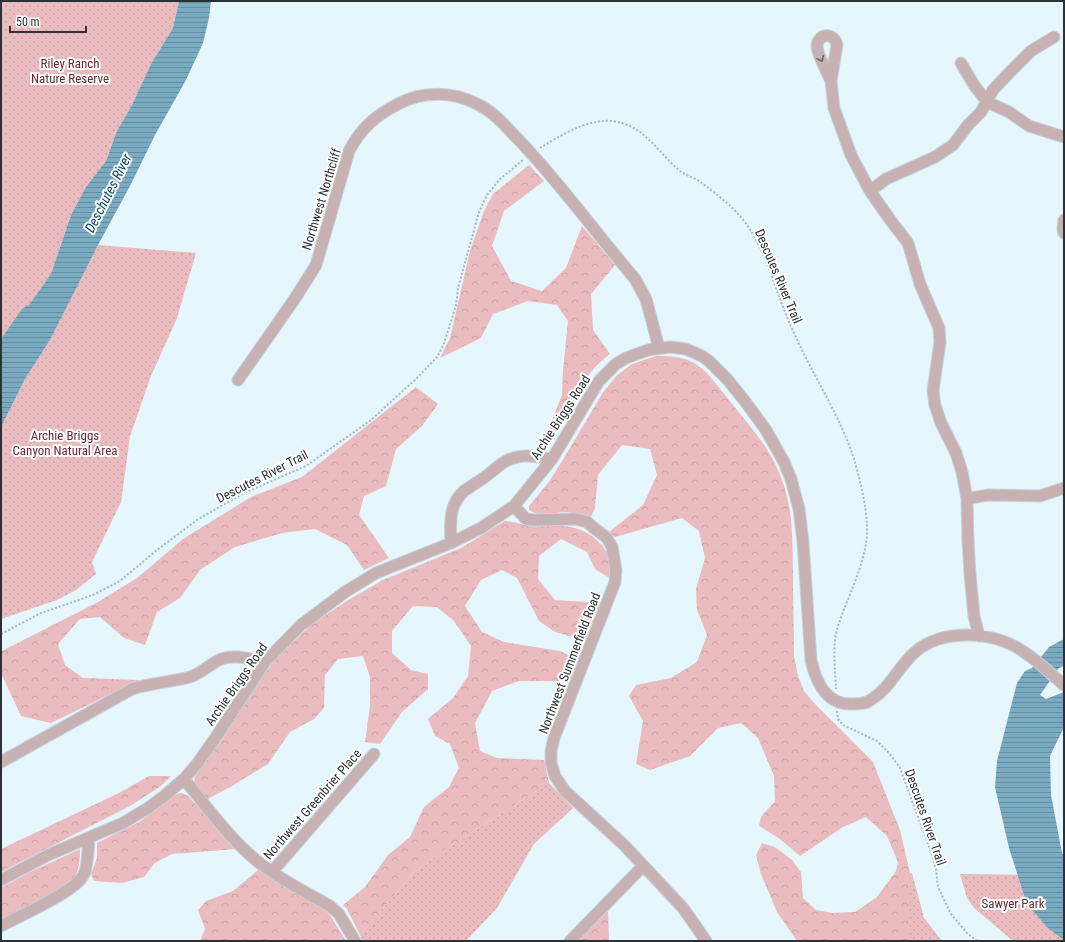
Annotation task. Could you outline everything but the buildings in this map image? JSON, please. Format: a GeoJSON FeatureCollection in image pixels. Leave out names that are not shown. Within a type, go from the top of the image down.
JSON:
{"type":"FeatureCollection","features":[{"type":"Feature","properties":{"kind":"street"},"geometry":{"type":"LineString","coordinates":[[870,191],[886,179],[935,157],[953,145],[968,125],[981,112],[993,90],[1031,51],[1054,37]]}},
{"type":"Feature","properties":{"kind":"street"},"geometry":{"type":"LineString","coordinates":[[961,63],[974,85],[987,102],[1009,112],[1028,126],[1064,137]]}},
{"type":"Feature","properties":{"kind":"street"},"geometry":{"type":"LineString","coordinates":[[831,80],[834,108],[851,154],[870,191],[890,221],[908,243],[920,284],[939,328],[940,342],[933,390],[935,405],[941,423],[956,452],[962,472],[967,499],[968,541],[974,616],[979,636]]}},
{"type":"Feature","properties":{"kind":"street","name":"Northwest Northcliff"},"geometry":{"type":"LineString","coordinates":[[238,380],[296,297],[316,265],[349,152],[357,136],[371,122],[386,111],[413,98],[436,94],[464,98],[478,104],[492,113],[532,152],[635,280],[646,299],[659,348]]}},
{"type":"Feature","properties":{"kind":"street"},"geometry":{"type":"LineString","coordinates":[[1064,220],[1064,233]]}},
{"type":"Feature","properties":{"kind":"street","name":"Archie Briggs Road"},"geometry":{"type":"LineString","coordinates":[[1,880],[48,855],[123,823],[148,808],[184,779],[216,737],[265,662],[301,625],[345,592],[376,573],[451,543],[481,528],[514,506],[552,459],[592,392],[605,374],[626,358],[659,348],[670,347],[686,349],[702,356],[715,366],[728,380],[766,430],[784,462],[791,479],[799,509],[803,542],[812,667],[819,684],[826,694],[836,701]]}},
{"type":"Feature","properties":{"kind":"street"},"geometry":{"type":"LineString","coordinates":[[451,543],[451,515],[456,502],[463,492],[485,477],[504,461],[511,458],[527,456],[552,459]]}},
{"type":"Feature","properties":{"kind":"street"},"geometry":{"type":"LineString","coordinates":[[967,499],[987,495],[1040,496],[1064,488]]}},
{"type":"Feature","properties":{"kind":"street","name":"Northwest Summerfield Road"},"geometry":{"type":"LineString","coordinates":[[514,506],[526,519],[576,519],[587,522],[607,538],[612,547],[616,570],[615,582],[554,738],[551,751],[551,763],[555,776],[565,791],[624,845],[683,908],[706,941]]}},
{"type":"Feature","properties":{"kind":"street"},"geometry":{"type":"LineString","coordinates":[[836,701],[849,704],[861,704],[871,700],[886,687],[900,669],[920,648],[948,638],[963,636],[979,636],[1011,644],[1024,652],[1064,685]]}},
{"type":"Feature","properties":{"kind":"street"},"geometry":{"type":"LineString","coordinates":[[1,762],[132,689],[149,684],[190,677],[198,674],[218,660],[229,657],[240,657],[265,662]]}},
{"type":"Feature","properties":{"kind":"street","name":"Northwest Greenbrier Place"},"geometry":{"type":"LineString","coordinates":[[272,872],[374,754]]}},
{"type":"Feature","properties":{"kind":"street"},"geometry":{"type":"LineString","coordinates":[[184,779],[220,824],[252,856],[272,872],[330,906],[339,914],[355,941]]}},
{"type":"Feature","properties":{"kind":"street"},"geometry":{"type":"LineString","coordinates":[[1,926],[59,895],[79,882],[85,873],[89,838]]}},
{"type":"Feature","properties":{"kind":"street"},"geometry":{"type":"LineString","coordinates":[[570,941],[643,866]]}},
{"type":"Feature","properties":{"kind":"path","name":"Descutes River Trail"},"geometry":{"type":"LineString","coordinates":[[1,634],[41,613],[93,595],[120,581],[157,550],[197,520],[244,493],[306,466],[371,420],[416,379],[437,356],[443,346],[456,306],[458,288],[477,220],[486,195],[500,179],[532,152],[558,137],[590,123],[612,121],[628,125],[645,134],[681,172],[702,183],[734,210],[746,223],[756,239],[793,331],[843,432],[854,459],[867,526],[866,544],[855,584],[838,627],[835,649],[836,701],[838,719],[843,725],[877,741],[890,754],[900,768],[931,852],[936,869],[938,887],[951,914],[977,941]]}},
{"type":"Feature","properties":{"kind":"green space","name":"Riley Ranch Nature Reserve"},"geometry":{"type":"Polygon","coordinates":[[[1,1],[179,1],[173,28],[151,64],[132,105],[117,131],[106,161],[86,187],[71,215],[51,274],[1,346],[1,1]]]}},
{"type":"Feature","properties":{"kind":"green space"},"geometry":{"type":"Polygon","coordinates":[[[529,165],[544,181],[504,211],[492,246],[511,281],[542,291],[566,268],[582,226],[615,265],[591,294],[593,330],[610,354],[600,362],[583,383],[568,407],[549,443],[549,428],[562,395],[568,321],[557,305],[528,301],[493,314],[481,338],[440,358],[450,338],[470,251],[484,211],[493,194],[529,165]]]}},
{"type":"Feature","properties":{"kind":"green space","name":"Archie Briggs Canyon Natural Area"},"geometry":{"type":"Polygon","coordinates":[[[98,245],[196,253],[177,318],[151,376],[130,436],[121,502],[92,562],[96,574],[76,590],[57,600],[1,619],[1,427],[25,379],[50,340],[98,245]]]}},
{"type":"Feature","properties":{"kind":"green space"},"geometry":{"type":"Polygon","coordinates":[[[656,356],[682,358],[699,366],[713,380],[756,434],[768,451],[778,470],[790,509],[794,656],[798,676],[804,691],[816,705],[873,762],[900,830],[910,873],[910,941],[797,941],[777,912],[761,874],[756,855],[762,843],[775,847],[792,860],[801,872],[803,898],[816,910],[832,913],[855,912],[877,897],[896,871],[898,862],[887,836],[866,817],[843,827],[800,856],[780,839],[759,826],[761,817],[775,801],[774,776],[758,738],[741,723],[718,728],[690,756],[650,770],[636,764],[643,721],[629,696],[636,685],[671,678],[697,662],[707,635],[697,610],[696,589],[705,558],[699,531],[682,518],[615,537],[609,532],[643,505],[657,475],[650,449],[622,445],[598,475],[595,508],[590,519],[566,512],[543,515],[538,514],[529,510],[529,506],[549,482],[602,394],[616,376],[632,364],[656,356]]]}},
{"type":"Feature","properties":{"kind":"green space"},"geometry":{"type":"Polygon","coordinates":[[[416,387],[438,404],[422,426],[396,449],[386,486],[364,496],[359,515],[389,558],[364,570],[347,545],[315,529],[282,533],[235,547],[200,570],[180,598],[157,612],[145,645],[124,638],[100,617],[80,619],[58,644],[65,665],[83,678],[139,680],[51,723],[21,716],[1,673],[2,651],[98,602],[137,578],[183,539],[251,497],[302,477],[416,387]]]}},
{"type":"Feature","properties":{"kind":"green space"},"geometry":{"type":"Polygon","coordinates":[[[505,521],[523,525],[573,527],[583,531],[592,536],[606,550],[612,569],[611,579],[595,569],[587,552],[561,539],[539,556],[538,579],[555,600],[603,603],[587,641],[555,632],[539,621],[517,578],[502,570],[481,580],[465,606],[482,632],[504,642],[560,651],[579,660],[570,681],[519,681],[492,691],[475,723],[480,751],[497,758],[544,760],[549,783],[444,850],[413,873],[360,935],[347,909],[343,905],[365,887],[388,855],[410,837],[424,807],[449,787],[459,768],[450,744],[435,736],[428,719],[453,698],[468,676],[471,646],[454,621],[437,607],[413,606],[392,631],[392,653],[411,670],[428,674],[428,689],[402,712],[380,744],[365,742],[370,706],[370,677],[363,656],[338,659],[325,675],[324,708],[314,719],[290,732],[268,764],[206,800],[196,787],[194,781],[195,777],[256,684],[277,658],[311,625],[348,600],[383,580],[461,548],[505,521]]]}},
{"type":"Feature","properties":{"kind":"green space"},"geometry":{"type":"Polygon","coordinates":[[[149,776],[171,776],[161,786],[130,806],[1,872],[1,849],[119,793],[149,776]]]}},
{"type":"Feature","properties":{"kind":"green space"},"geometry":{"type":"Polygon","coordinates":[[[549,783],[573,808],[534,844],[497,908],[466,941],[363,941],[360,935],[413,873],[444,850],[549,783]]]}},
{"type":"Feature","properties":{"kind":"green space"},"geometry":{"type":"Polygon","coordinates":[[[182,793],[188,796],[236,849],[172,854],[155,863],[144,877],[122,883],[94,881],[91,874],[97,858],[97,843],[139,822],[176,794],[182,793]]]}},
{"type":"Feature","properties":{"kind":"green space"},"geometry":{"type":"Polygon","coordinates":[[[80,849],[78,870],[66,888],[1,919],[1,888],[28,873],[80,849]]]}},
{"type":"Feature","properties":{"kind":"green space"},"geometry":{"type":"Polygon","coordinates":[[[258,870],[322,907],[330,915],[346,941],[200,941],[205,929],[198,910],[206,901],[233,891],[258,870]]]}},
{"type":"Feature","properties":{"kind":"green space"},"geometry":{"type":"Polygon","coordinates":[[[910,873],[912,873],[924,918],[942,941],[910,941],[910,873]]]}},
{"type":"Feature","properties":{"kind":"green space","name":"Sawyer Park"},"geometry":{"type":"Polygon","coordinates":[[[960,874],[1035,875],[1064,936],[1064,941],[1013,941],[974,908],[967,898],[960,874]]]}},
{"type":"Feature","properties":{"kind":"green space"},"geometry":{"type":"Polygon","coordinates":[[[608,911],[609,941],[580,941],[579,940],[608,911]]]}},
{"type":"Feature","properties":{"kind":"water","name":"Deschutes River"},"geometry":{"type":"Polygon","coordinates":[[[179,1],[211,1],[209,18],[203,43],[186,80],[155,135],[50,340],[25,379],[1,427],[1,339],[22,309],[29,305],[51,274],[71,215],[86,187],[106,161],[117,131],[132,105],[151,64],[173,28],[179,1]]]}},
{"type":"Feature","properties":{"kind":"water"},"geometry":{"type":"Polygon","coordinates":[[[1064,639],[1064,666],[1059,668],[1040,695],[1046,699],[1064,692],[1064,727],[1050,756],[1051,795],[1062,853],[1064,855],[1064,940],[1048,928],[1027,904],[1009,848],[995,787],[997,761],[1017,683],[1025,671],[1032,668],[1049,647],[1064,639]]]}}]}
